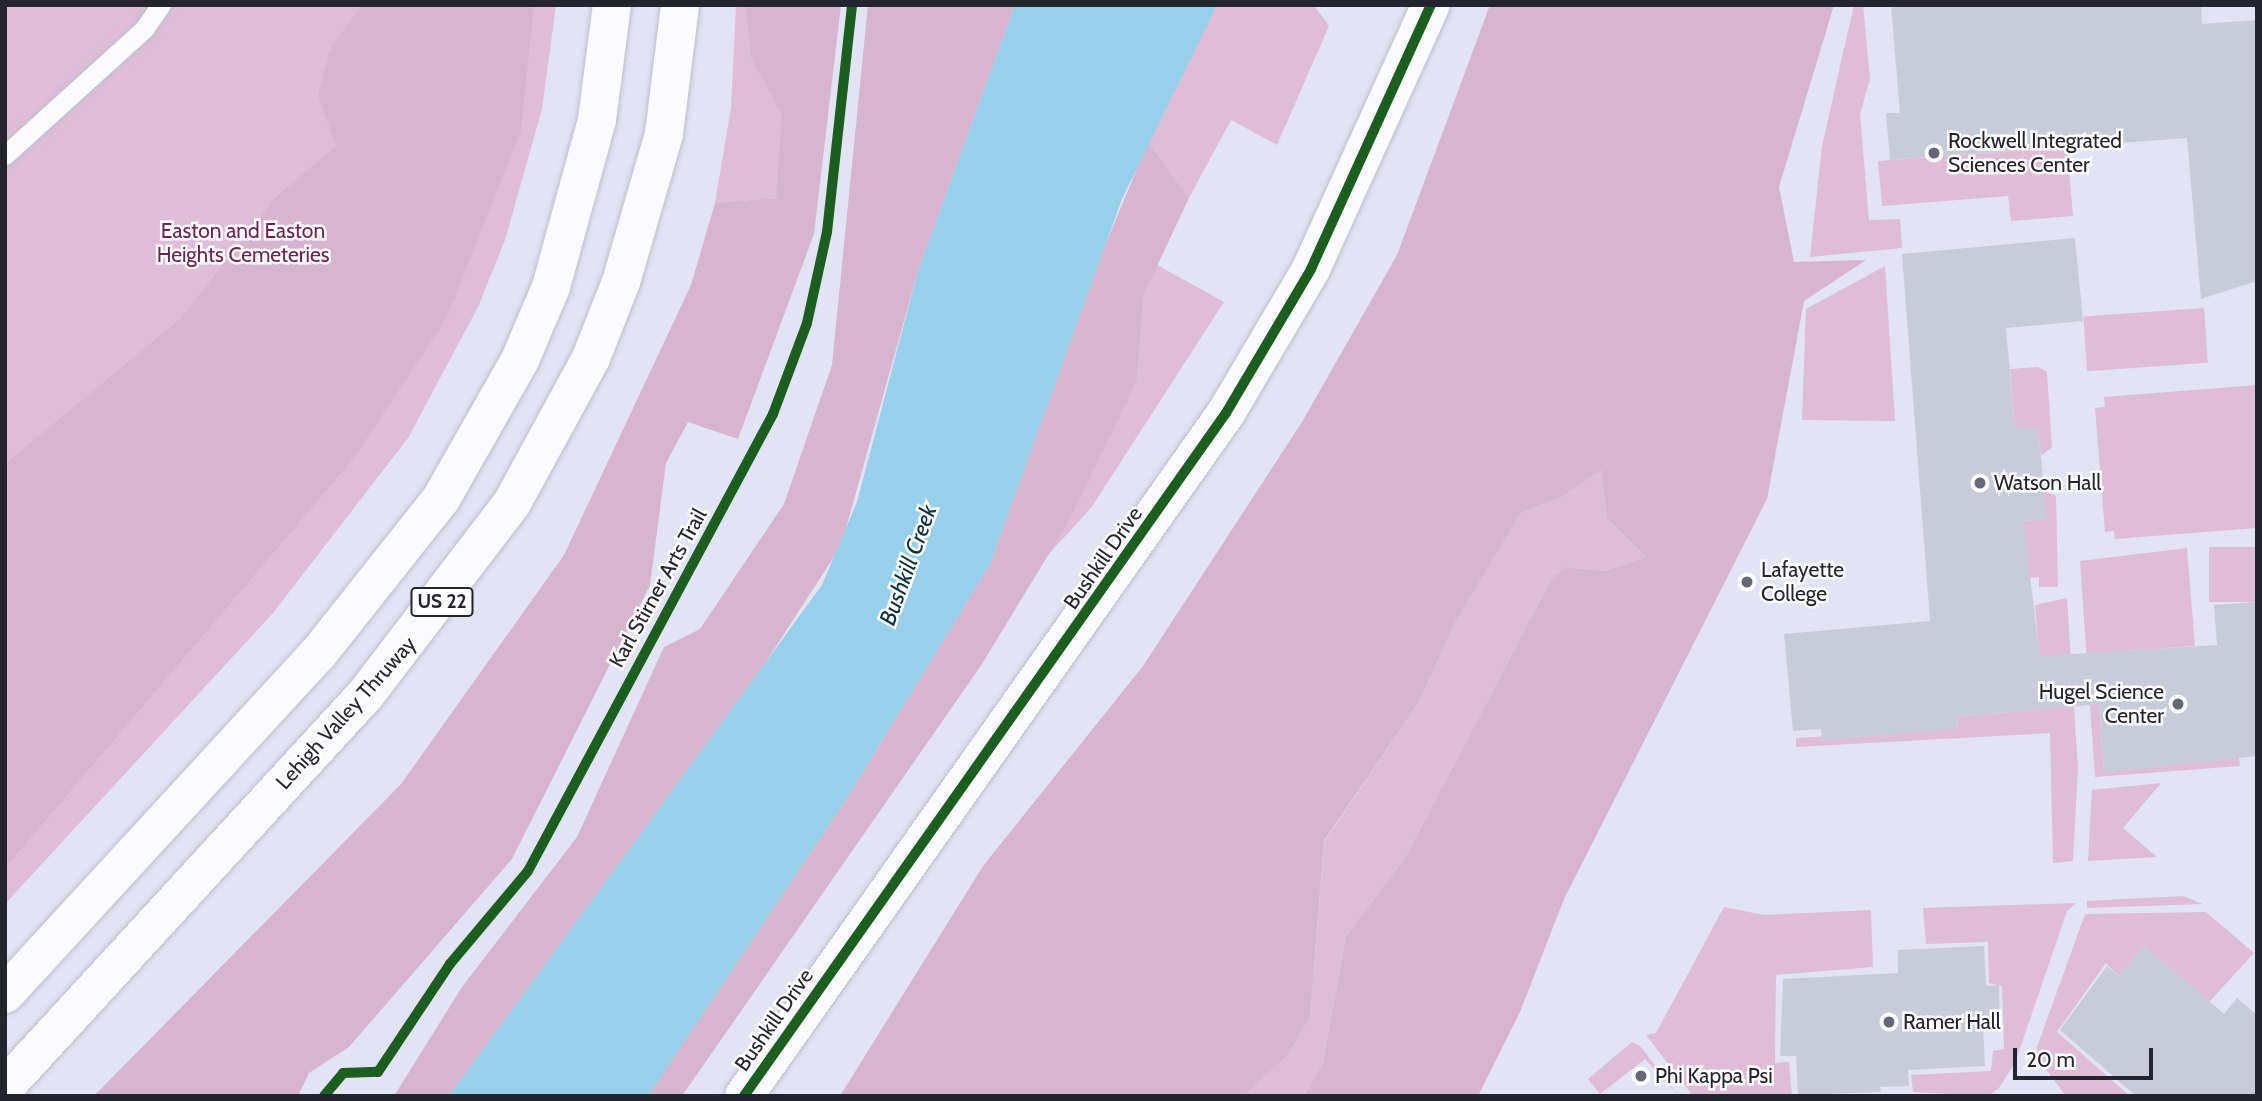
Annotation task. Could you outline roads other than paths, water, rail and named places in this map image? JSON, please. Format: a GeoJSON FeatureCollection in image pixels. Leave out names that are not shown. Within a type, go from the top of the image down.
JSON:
{"type":"FeatureCollection","features":[{"type":"Feature","properties":{"kind":"main road","name":"US 22"},"geometry":{"type":"LineString","coordinates":[[5,994],[318,654],[442,499],[520,360],[551,287],[597,120],[612,5]]}},
{"type":"Feature","properties":{"kind":"main road","name":"Lehigh Valley Thruway"},"geometry":{"type":"LineString","coordinates":[[5,1087],[366,694],[512,503],[591,358],[621,282],[664,134],[680,5]]}},
{"type":"Feature","properties":{"kind":"main road","name":"Bushkill Drive"},"geometry":{"type":"LineString","coordinates":[[744,1096],[1226,413],[1311,269],[1431,5]]}},
{"type":"Feature","properties":{"kind":"lane"},"geometry":{"type":"LineString","coordinates":[[5,155],[144,29],[161,5]]}},
{"type":"Feature","properties":{"kind":"water","name":"Bushkill Creek"},"geometry":{"type":"Polygon","coordinates":[[[1015,5],[1217,5],[1122,199],[990,564],[845,801],[648,1096],[449,1096],[822,585],[857,502],[918,271],[1015,5]]]}},
{"type":"Feature","properties":{"kind":"place","name":"Rockwell Integrated Sciences Center"},"geometry":{"type":"Point","coordinates":[1934,153]}},
{"type":"Feature","properties":{"kind":"place","name":"Watson Hall"},"geometry":{"type":"Point","coordinates":[1980,483]}},
{"type":"Feature","properties":{"kind":"place","name":"Lafayette College"},"geometry":{"type":"Point","coordinates":[1747,582]}},
{"type":"Feature","properties":{"kind":"place","name":"Hugel Science Center"},"geometry":{"type":"Point","coordinates":[2178,704]}},
{"type":"Feature","properties":{"kind":"place","name":"Ramer Hall"},"geometry":{"type":"Point","coordinates":[1889,1022]}},
{"type":"Feature","properties":{"kind":"place","name":"Phi Kappa Psi"},"geometry":{"type":"Point","coordinates":[1641,1076]}},
{"type":"Feature","properties":{"kind":"park label","name":"Easton and Easton Heights Cemeteries"},"geometry":{"type":"Point","coordinates":[243,243]}}]}
